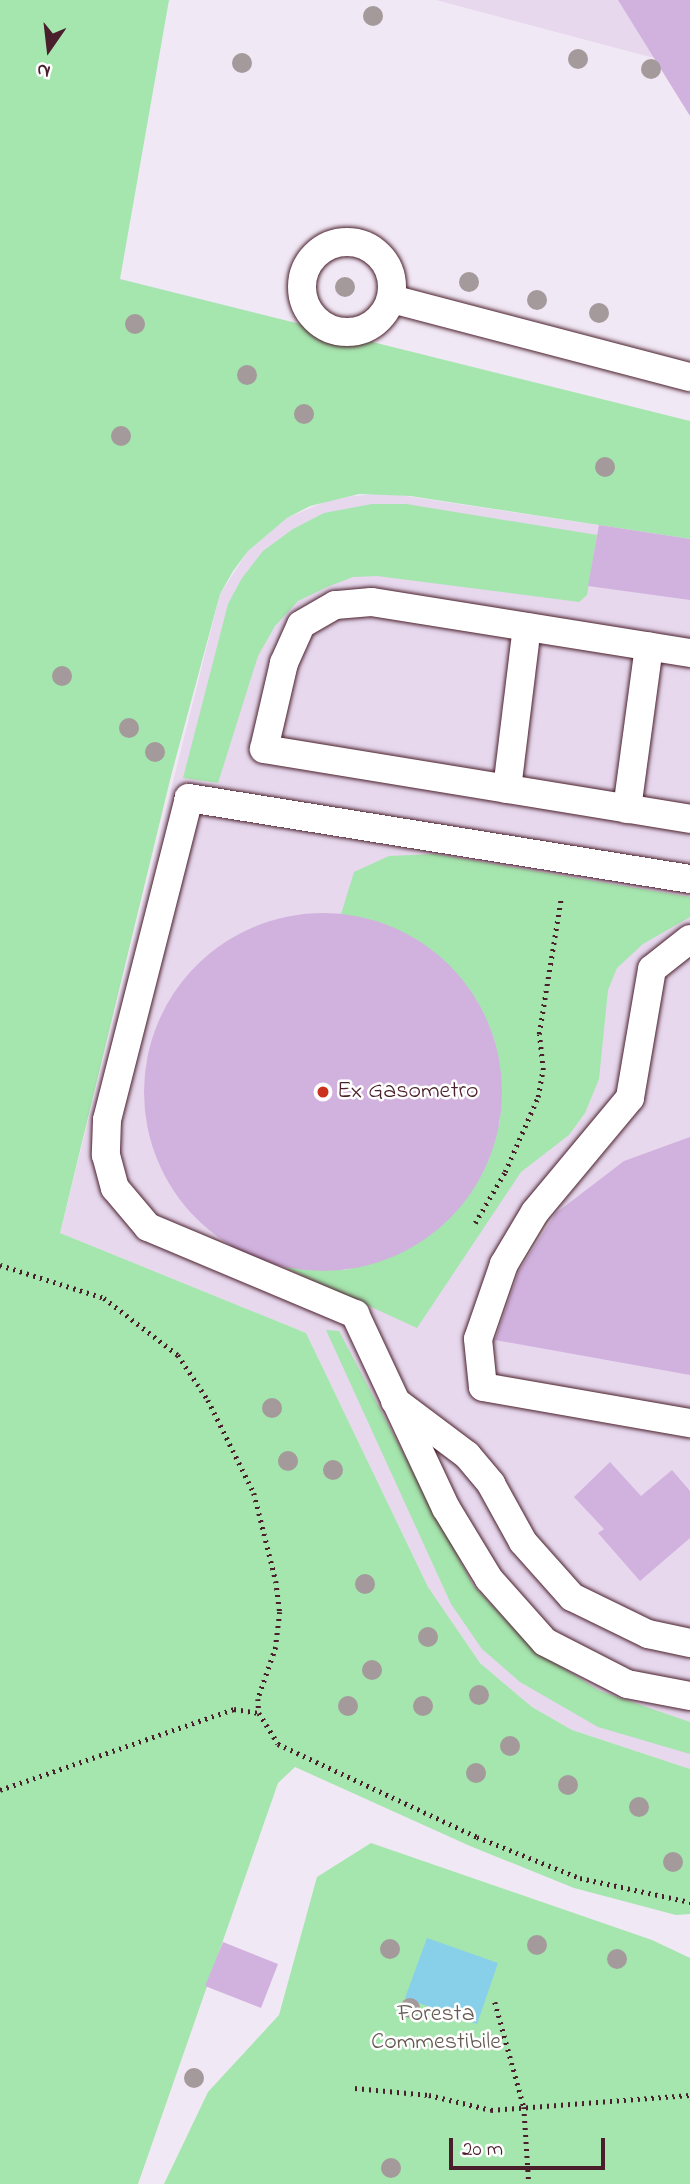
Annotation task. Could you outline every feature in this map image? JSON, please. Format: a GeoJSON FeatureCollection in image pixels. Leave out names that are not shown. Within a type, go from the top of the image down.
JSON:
{"type":"FeatureCollection","features":[{"type":"Feature","properties":{"kind":"lane"},"geometry":{"type":"LineString","coordinates":[[391,299],[690,377]]}},
{"type":"Feature","properties":{"kind":"lane"},"geometry":{"type":"LineString","coordinates":[[690,653],[371,602],[335,605],[302,625],[284,663],[264,749],[690,819]]}},
{"type":"Feature","properties":{"kind":"lane"},"geometry":{"type":"LineString","coordinates":[[507,789],[527,627]]}},
{"type":"Feature","properties":{"kind":"lane"},"geometry":{"type":"LineString","coordinates":[[627,809],[649,646]]}},
{"type":"Feature","properties":{"kind":"lane"},"geometry":{"type":"LineString","coordinates":[[690,879],[189,798],[107,1120],[106,1155],[115,1188],[148,1227],[355,1314],[446,1508],[488,1579],[545,1642],[627,1684],[690,1696]]}},
{"type":"Feature","properties":{"kind":"lane"},"geometry":{"type":"LineString","coordinates":[[690,939],[652,969],[630,1098],[535,1212],[504,1264],[478,1339],[483,1387],[690,1423]]}},
{"type":"Feature","properties":{"kind":"lane"},"geometry":{"type":"LineString","coordinates":[[395,1401],[467,1455],[491,1484],[523,1542],[572,1597],[648,1634],[690,1643]]}},
{"type":"Feature","properties":{"kind":"path"},"geometry":{"type":"LineString","coordinates":[[475,1223],[505,1172],[538,1097],[543,1070],[539,1034],[567,859]]}},
{"type":"Feature","properties":{"kind":"path"},"geometry":{"type":"LineString","coordinates":[[0,1265],[104,1298],[178,1355],[208,1400],[254,1493],[276,1581],[280,1612],[275,1647],[258,1699],[259,1713],[278,1744],[477,1837],[580,1878],[690,1902]]}},
{"type":"Feature","properties":{"kind":"path"},"geometry":{"type":"LineString","coordinates":[[0,1790],[234,1709],[259,1713]]}},
{"type":"Feature","properties":{"kind":"path"},"geometry":{"type":"LineString","coordinates":[[495,2002],[524,2107],[529,2184]]}},
{"type":"Feature","properties":{"kind":"path"},"geometry":{"type":"LineString","coordinates":[[355,2088],[429,2095],[491,2110],[690,2095]]}},
{"type":"Feature","properties":{"kind":"shaded area"},"geometry":{"type":"Polygon","coordinates":[[[436,0],[690,0],[654,58],[436,0]]]}},
{"type":"Feature","properties":{"kind":"shaded area"},"geometry":{"type":"Polygon","coordinates":[[[385,493],[690,539],[690,1769],[572,1730],[532,1707],[480,1663],[428,1587],[306,1333],[60,1233],[220,594],[248,551],[287,518],[334,498],[385,493]]]}},
{"type":"Feature","properties":{"kind":"green space"},"geometry":{"type":"Polygon","coordinates":[[[0,0],[169,0],[120,279],[690,421],[690,539],[410,496],[359,494],[310,506],[287,518],[248,551],[220,594],[171,776],[60,1233],[306,1333],[428,1587],[480,1663],[532,1707],[572,1730],[690,1769],[690,1914],[676,1915],[574,1888],[470,1846],[295,1767],[278,1783],[138,2184],[0,2184],[0,0]]]}},
{"type":"Feature","properties":{"kind":"green space"},"geometry":{"type":"Polygon","coordinates":[[[372,504],[406,504],[597,535],[587,595],[579,602],[377,576],[353,577],[327,587],[298,601],[275,626],[258,656],[218,783],[183,778],[228,604],[242,578],[263,551],[293,529],[324,513],[372,504]]]}},
{"type":"Feature","properties":{"kind":"green space"},"geometry":{"type":"Polygon","coordinates":[[[434,854],[690,897],[690,917],[643,944],[617,968],[608,990],[599,1079],[585,1113],[569,1135],[521,1172],[417,1328],[284,1267],[346,1270],[405,1250],[455,1213],[488,1161],[500,1121],[501,1080],[494,1038],[477,1001],[451,968],[419,941],[382,923],[341,914],[354,872],[389,856],[434,854]]]}},
{"type":"Feature","properties":{"kind":"green space"},"geometry":{"type":"Polygon","coordinates":[[[326,1330],[339,1331],[473,1585],[534,1650],[600,1691],[690,1722],[690,1754],[598,1727],[520,1682],[482,1649],[451,1604],[326,1330]]]}},
{"type":"Feature","properties":{"kind":"green space","name":"Foresta Commestibile"},"geometry":{"type":"Polygon","coordinates":[[[371,1843],[652,1940],[690,1958],[690,2184],[164,2184],[208,2092],[279,2015],[317,1877],[371,1843]]]}},
{"type":"Feature","properties":{"kind":"water"},"geometry":{"type":"Polygon","coordinates":[[[427,1938],[498,1963],[477,2024],[405,1998],[427,1938]]]}},
{"type":"Feature","properties":{"kind":"building"},"geometry":{"type":"Polygon","coordinates":[[[618,0],[690,0],[690,116],[618,0]]]}},
{"type":"Feature","properties":{"kind":"building"},"geometry":{"type":"Polygon","coordinates":[[[599,525],[690,539],[690,600],[588,586],[599,525]]]}},
{"type":"Feature","properties":{"kind":"building","name":"Ex Gasometro"},"geometry":{"type":"Polygon","coordinates":[[[323,913],[358,917],[391,927],[422,943],[449,966],[472,993],[488,1024],[498,1057],[502,1092],[498,1127],[488,1160],[472,1191],[449,1218],[422,1241],[391,1257],[358,1267],[323,1271],[288,1267],[255,1257],[224,1241],[197,1218],[174,1191],[158,1160],[148,1127],[144,1092],[148,1057],[158,1024],[174,993],[197,966],[224,943],[255,927],[288,917],[323,913]]]}},
{"type":"Feature","properties":{"kind":"building"},"geometry":{"type":"Polygon","coordinates":[[[690,1137],[690,1375],[495,1340],[519,1271],[556,1213],[624,1161],[690,1137]]]}},
{"type":"Feature","properties":{"kind":"building"},"geometry":{"type":"Polygon","coordinates":[[[610,1462],[641,1496],[672,1470],[690,1491],[690,1538],[640,1581],[598,1533],[604,1529],[574,1497],[610,1462]]]}},
{"type":"Feature","properties":{"kind":"building"},"geometry":{"type":"Polygon","coordinates":[[[223,1942],[278,1964],[261,2008],[205,1986],[223,1942]]]}},
{"type":"Feature","properties":{"kind":"place","name":"Ex Gasometro"},"geometry":{"type":"Point","coordinates":[323,1092]}}]}
